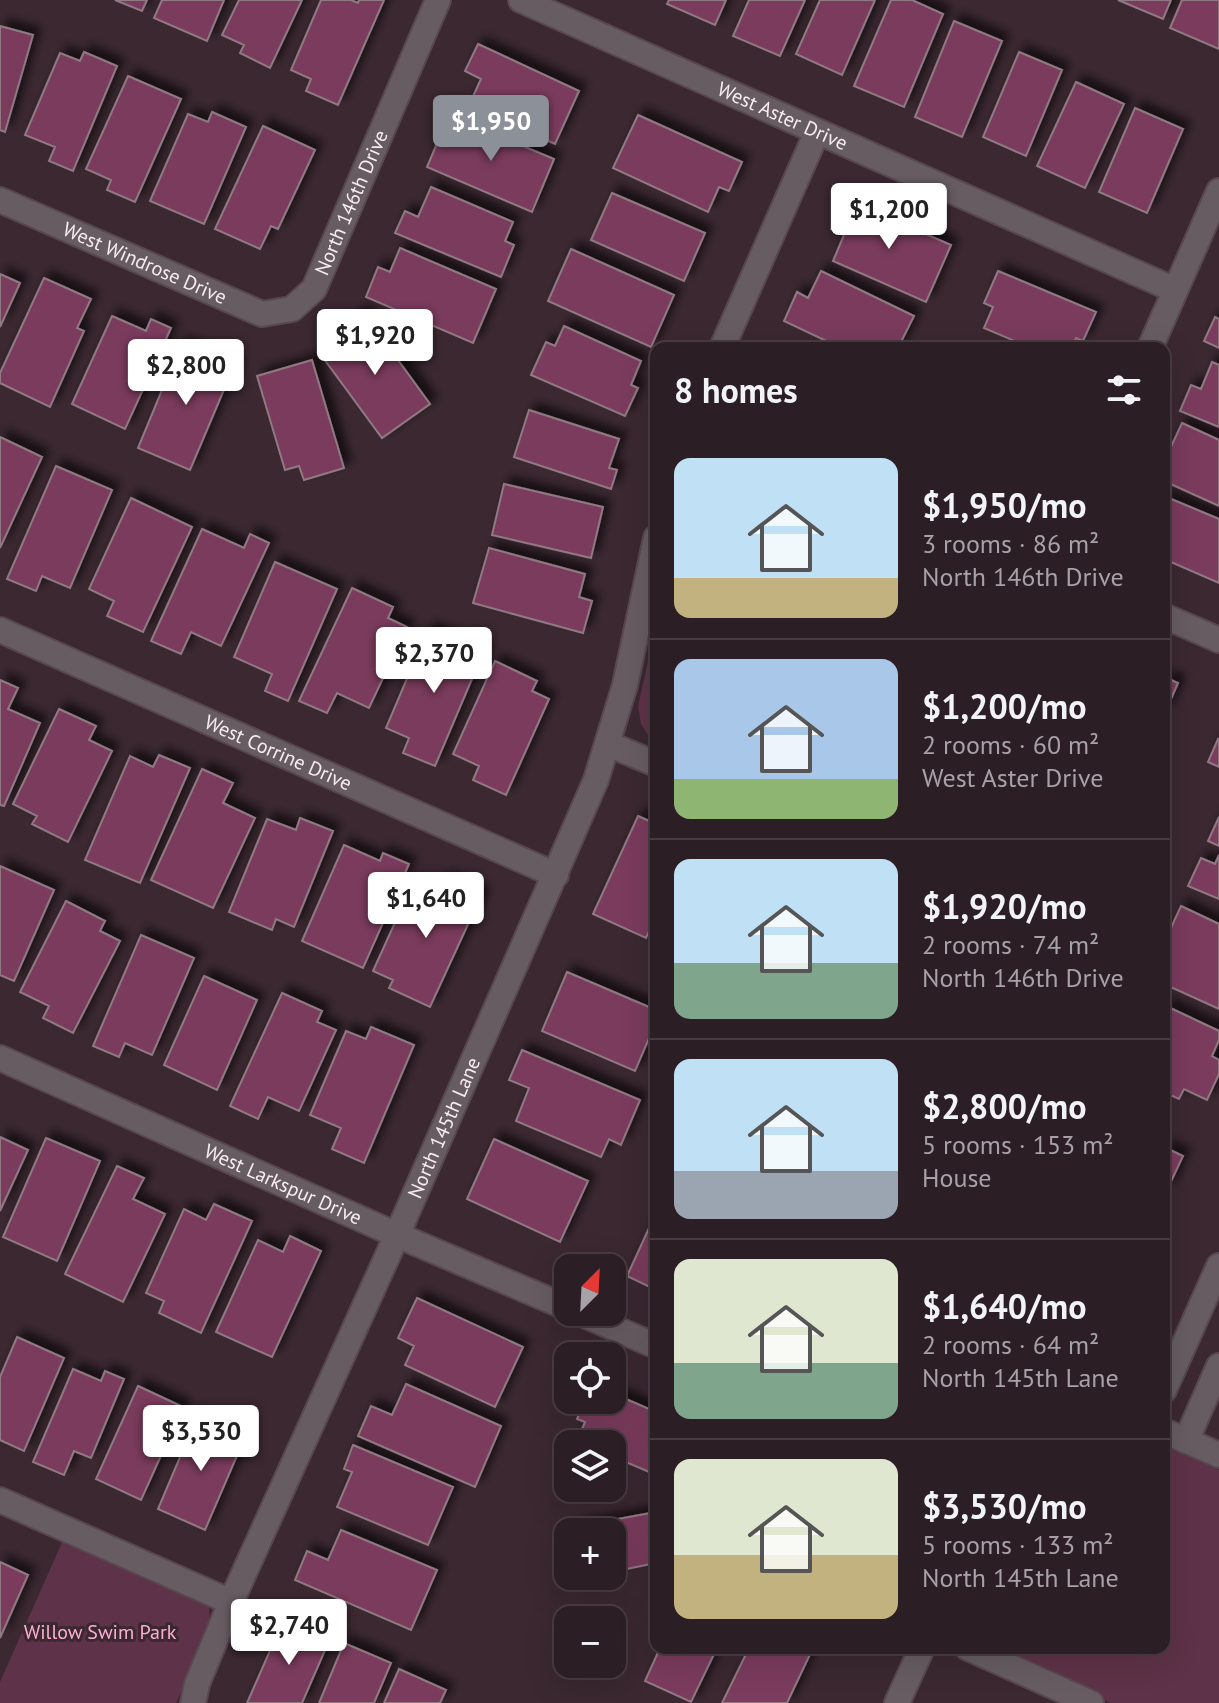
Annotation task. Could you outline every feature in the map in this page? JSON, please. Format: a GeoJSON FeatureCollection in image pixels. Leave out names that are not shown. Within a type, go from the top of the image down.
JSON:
{"type":"FeatureCollection","features":[{"type":"Feature","properties":{"kind":"street","name":"North 146th Drive"},"geometry":{"type":"LineString","coordinates":[[292,309],[314,289],[438,0]]}},
{"type":"Feature","properties":{"kind":"street","name":"West Aster Drive"},"geometry":{"type":"LineString","coordinates":[[521,0],[1175,290]]}},
{"type":"Feature","properties":{"kind":"street"},"geometry":{"type":"LineString","coordinates":[[725,342],[817,132]]}},
{"type":"Feature","properties":{"kind":"street"},"geometry":{"type":"LineString","coordinates":[[1153,342],[1219,191]]}},
{"type":"Feature","properties":{"kind":"street","name":"West Windrose Drive"},"geometry":{"type":"LineString","coordinates":[[0,200],[262,314],[292,309]]}},
{"type":"Feature","properties":{"kind":"street","name":"North 145th Lane"},"geometry":{"type":"LineString","coordinates":[[193,1703],[197,1684],[231,1602],[397,1235],[596,780],[625,685],[650,566]]}},
{"type":"Feature","properties":{"kind":"street"},"geometry":{"type":"LineString","coordinates":[[1170,619],[1219,640]]}},
{"type":"Feature","properties":{"kind":"street","name":"West Corrine Drive"},"geometry":{"type":"LineString","coordinates":[[0,630],[556,875]]}},
{"type":"Feature","properties":{"kind":"street"},"geometry":{"type":"LineString","coordinates":[[608,744],[650,762]]}},
{"type":"Feature","properties":{"kind":"street","name":"West Larkspur Drive"},"geometry":{"type":"LineString","coordinates":[[0,1058],[554,1302]]}},
{"type":"Feature","properties":{"kind":"street"},"geometry":{"type":"LineString","coordinates":[[1170,1376],[1219,1266]]}},
{"type":"Feature","properties":{"kind":"street"},"geometry":{"type":"LineString","coordinates":[[610,1326],[650,1343]]}},
{"type":"Feature","properties":{"kind":"street"},"geometry":{"type":"LineString","coordinates":[[1219,1366],[1175,1436],[1219,1455]]}},
{"type":"Feature","properties":{"kind":"street"},"geometry":{"type":"LineString","coordinates":[[0,1500],[231,1602]]}},
{"type":"Feature","properties":{"kind":"street"},"geometry":{"type":"LineString","coordinates":[[897,1703],[919,1654]]}},
{"type":"Feature","properties":{"kind":"street"},"geometry":{"type":"LineString","coordinates":[[981,1654],[1091,1703]]}},
{"type":"Feature","properties":{"kind":"green space"},"geometry":{"type":"Polygon","coordinates":[[[650,653],[650,738],[641,724],[638,706],[650,653]]]}},
{"type":"Feature","properties":{"kind":"green space"},"geometry":{"type":"Polygon","coordinates":[[[1170,1449],[1219,1470],[1219,1703],[1111,1703],[1000,1654],[1170,1654],[1170,1449]]]}},
{"type":"Feature","properties":{"kind":"green space","name":"Willow Swim Park"},"geometry":{"type":"Polygon","coordinates":[[[64,1538],[209,1604],[210,1627],[176,1703],[0,1703],[0,1682],[64,1538]]]}},
{"type":"Feature","properties":{"kind":"building"},"geometry":{"type":"Polygon","coordinates":[[[115,0],[147,0],[142,11],[115,0]]]}},
{"type":"Feature","properties":{"kind":"building"},"geometry":{"type":"Polygon","coordinates":[[[162,0],[224,0],[207,41],[154,18],[162,0]]]}},
{"type":"Feature","properties":{"kind":"building"},"geometry":{"type":"Polygon","coordinates":[[[239,0],[302,0],[270,68],[240,53],[244,45],[222,35],[239,0]]]}},
{"type":"Feature","properties":{"kind":"building"},"geometry":{"type":"Polygon","coordinates":[[[321,0],[351,0],[358,3],[359,0],[384,0],[338,105],[306,91],[311,79],[291,70],[321,0]]]}},
{"type":"Feature","properties":{"kind":"building"},"geometry":{"type":"Polygon","coordinates":[[[669,0],[726,0],[715,25],[667,4],[669,0]]]}},
{"type":"Feature","properties":{"kind":"building"},"geometry":{"type":"Polygon","coordinates":[[[749,0],[805,0],[780,56],[733,36],[749,0]]]}},
{"type":"Feature","properties":{"kind":"building"},"geometry":{"type":"Polygon","coordinates":[[[820,0],[875,0],[842,75],[796,54],[820,0]]]}},
{"type":"Feature","properties":{"kind":"building"},"geometry":{"type":"Polygon","coordinates":[[[891,0],[912,0],[943,14],[904,107],[854,86],[891,0]]]}},
{"type":"Feature","properties":{"kind":"building"},"geometry":{"type":"Polygon","coordinates":[[[1118,0],[1171,0],[1163,19],[1118,0]]]}},
{"type":"Feature","properties":{"kind":"building"},"geometry":{"type":"Polygon","coordinates":[[[1182,0],[1219,0],[1219,49],[1170,28],[1182,0]]]}},
{"type":"Feature","properties":{"kind":"building"},"geometry":{"type":"Polygon","coordinates":[[[954,21],[1002,41],[962,137],[915,117],[954,21]]]}},
{"type":"Feature","properties":{"kind":"building"},"geometry":{"type":"Polygon","coordinates":[[[0,26],[33,35],[5,132],[0,130],[0,26]]]}},
{"type":"Feature","properties":{"kind":"building"},"geometry":{"type":"Polygon","coordinates":[[[478,44],[579,91],[555,144],[469,105],[481,79],[465,71],[478,44]]]}},
{"type":"Feature","properties":{"kind":"building"},"geometry":{"type":"Polygon","coordinates":[[[84,52],[117,66],[73,171],[49,161],[55,147],[25,135],[60,53],[80,61],[84,52]]]}},
{"type":"Feature","properties":{"kind":"building"},"geometry":{"type":"Polygon","coordinates":[[[1019,52],[1062,70],[1026,156],[983,137],[1019,52]]]}},
{"type":"Feature","properties":{"kind":"building"},"geometry":{"type":"Polygon","coordinates":[[[128,76],[181,99],[135,202],[107,190],[111,180],[86,169],[128,76]]]}},
{"type":"Feature","properties":{"kind":"building"},"geometry":{"type":"Polygon","coordinates":[[[1076,82],[1124,104],[1085,188],[1037,166],[1076,82]]]}},
{"type":"Feature","properties":{"kind":"building"},"geometry":{"type":"Polygon","coordinates":[[[1135,108],[1183,129],[1147,213],[1099,192],[1135,108]]]}},
{"type":"Feature","properties":{"kind":"building"},"geometry":{"type":"Polygon","coordinates":[[[212,112],[246,127],[204,224],[150,201],[188,114],[208,122],[212,112]]]}},
{"type":"Feature","properties":{"kind":"building"},"geometry":{"type":"Polygon","coordinates":[[[449,115],[554,159],[532,212],[427,167],[449,115]]]}},
{"type":"Feature","properties":{"kind":"building"},"geometry":{"type":"Polygon","coordinates":[[[638,115],[742,162],[729,191],[719,187],[708,212],[613,168],[638,115]]]}},
{"type":"Feature","properties":{"kind":"building"},"geometry":{"type":"Polygon","coordinates":[[[263,126],[315,150],[278,229],[271,226],[260,249],[215,229],[263,126]]]}},
{"type":"Feature","properties":{"kind":"building"},"geometry":{"type":"Polygon","coordinates":[[[431,187],[513,222],[505,241],[514,245],[501,277],[395,233],[405,211],[418,217],[431,187]]]}},
{"type":"Feature","properties":{"kind":"building"},"geometry":{"type":"Polygon","coordinates":[[[612,193],[705,233],[684,281],[591,240],[612,193]]]}},
{"type":"Feature","properties":{"kind":"building"},"geometry":{"type":"Polygon","coordinates":[[[845,199],[951,245],[926,302],[833,261],[844,235],[831,229],[845,199]]]}},
{"type":"Feature","properties":{"kind":"building"},"geometry":{"type":"Polygon","coordinates":[[[400,248],[496,289],[473,343],[366,297],[378,267],[390,272],[400,248]]]}},
{"type":"Feature","properties":{"kind":"building"},"geometry":{"type":"Polygon","coordinates":[[[571,249],[674,295],[650,347],[548,301],[571,249]]]}},
{"type":"Feature","properties":{"kind":"building"},"geometry":{"type":"Polygon","coordinates":[[[821,271],[914,316],[901,342],[828,342],[784,321],[797,292],[808,298],[821,271]]]}},
{"type":"Feature","properties":{"kind":"building"},"geometry":{"type":"Polygon","coordinates":[[[998,271],[1096,312],[1083,341],[1076,338],[1074,342],[1017,342],[984,328],[993,307],[984,303],[998,271]]]}},
{"type":"Feature","properties":{"kind":"building"},"geometry":{"type":"Polygon","coordinates":[[[0,274],[20,283],[0,327],[0,274]]]}},
{"type":"Feature","properties":{"kind":"building"},"geometry":{"type":"Polygon","coordinates":[[[44,278],[91,299],[77,328],[84,331],[50,407],[0,383],[0,373],[44,278]]]}},
{"type":"Feature","properties":{"kind":"building"},"geometry":{"type":"Polygon","coordinates":[[[363,312],[430,404],[382,438],[324,359],[348,341],[340,329],[363,312]]]}},
{"type":"Feature","properties":{"kind":"building"},"geometry":{"type":"Polygon","coordinates":[[[112,316],[146,331],[151,319],[171,328],[125,429],[72,404],[112,316]]]}},
{"type":"Feature","properties":{"kind":"building"},"geometry":{"type":"Polygon","coordinates":[[[1215,317],[1219,319],[1219,348],[1204,341],[1215,317]]]}},
{"type":"Feature","properties":{"kind":"building"},"geometry":{"type":"Polygon","coordinates":[[[564,326],[641,361],[631,385],[638,388],[625,416],[531,375],[546,342],[555,346],[564,326]]]}},
{"type":"Feature","properties":{"kind":"building"},"geometry":{"type":"Polygon","coordinates":[[[181,344],[234,366],[190,470],[138,448],[181,344]]]}},
{"type":"Feature","properties":{"kind":"building"},"geometry":{"type":"Polygon","coordinates":[[[312,360],[344,468],[304,480],[299,466],[285,470],[257,376],[312,360]]]}},
{"type":"Feature","properties":{"kind":"building"},"geometry":{"type":"Polygon","coordinates":[[[1212,362],[1219,365],[1219,427],[1180,411],[1191,385],[1201,389],[1212,362]]]}},
{"type":"Feature","properties":{"kind":"building"},"geometry":{"type":"Polygon","coordinates":[[[529,410],[619,439],[609,468],[617,470],[611,489],[514,457],[529,410]]]}},
{"type":"Feature","properties":{"kind":"building"},"geometry":{"type":"Polygon","coordinates":[[[1182,423],[1219,440],[1219,506],[1170,484],[1170,449],[1182,423]]]}},
{"type":"Feature","properties":{"kind":"building"},"geometry":{"type":"Polygon","coordinates":[[[0,437],[42,457],[0,548],[0,437]]]}},
{"type":"Feature","properties":{"kind":"building"},"geometry":{"type":"Polygon","coordinates":[[[56,466],[112,490],[70,588],[42,576],[36,591],[7,579],[56,466]]]}},
{"type":"Feature","properties":{"kind":"building"},"geometry":{"type":"Polygon","coordinates":[[[504,484],[603,507],[591,558],[492,535],[504,484]]]}},
{"type":"Feature","properties":{"kind":"building"},"geometry":{"type":"Polygon","coordinates":[[[131,498],[192,527],[143,632],[107,616],[114,601],[89,589],[131,498]]]}},
{"type":"Feature","properties":{"kind":"building"},"geometry":{"type":"Polygon","coordinates":[[[1170,499],[1219,519],[1219,583],[1170,562],[1170,499]]]}},
{"type":"Feature","properties":{"kind":"building"},"geometry":{"type":"Polygon","coordinates":[[[202,529],[244,548],[250,534],[269,543],[221,646],[191,632],[181,654],[151,641],[202,529]]]}},
{"type":"Feature","properties":{"kind":"building"},"geometry":{"type":"Polygon","coordinates":[[[489,548],[585,574],[579,597],[592,601],[583,633],[473,603],[489,548]]]}},
{"type":"Feature","properties":{"kind":"building"},"geometry":{"type":"Polygon","coordinates":[[[275,562],[337,589],[288,701],[265,691],[272,674],[234,657],[275,562]]]}},
{"type":"Feature","properties":{"kind":"building"},"geometry":{"type":"Polygon","coordinates":[[[352,588],[393,607],[388,618],[407,627],[369,708],[337,693],[327,713],[299,701],[352,588]]]}},
{"type":"Feature","properties":{"kind":"building"},"geometry":{"type":"Polygon","coordinates":[[[428,629],[483,653],[435,766],[403,753],[409,738],[386,728],[428,629]]]}},
{"type":"Feature","properties":{"kind":"building"},"geometry":{"type":"Polygon","coordinates":[[[495,661],[537,681],[532,691],[549,699],[506,795],[473,780],[479,766],[453,754],[495,661]]]}},
{"type":"Feature","properties":{"kind":"building"},"geometry":{"type":"Polygon","coordinates":[[[0,680],[18,688],[8,709],[40,723],[4,806],[0,805],[0,680]]]}},
{"type":"Feature","properties":{"kind":"building"},"geometry":{"type":"Polygon","coordinates":[[[1170,680],[1178,683],[1170,701],[1170,680]]]}},
{"type":"Feature","properties":{"kind":"building"},"geometry":{"type":"Polygon","coordinates":[[[59,709],[96,726],[89,740],[112,751],[68,842],[32,824],[37,816],[13,804],[59,709]]]}},
{"type":"Feature","properties":{"kind":"building"},"geometry":{"type":"Polygon","coordinates":[[[1219,740],[1219,767],[1208,762],[1219,740]]]}},
{"type":"Feature","properties":{"kind":"building"},"geometry":{"type":"Polygon","coordinates":[[[159,755],[190,768],[140,883],[85,860],[130,756],[153,767],[159,755]]]}},
{"type":"Feature","properties":{"kind":"building"},"geometry":{"type":"Polygon","coordinates":[[[202,769],[233,783],[223,803],[255,818],[213,908],[151,880],[202,769]]]}},
{"type":"Feature","properties":{"kind":"building"},"geometry":{"type":"Polygon","coordinates":[[[638,816],[650,821],[650,929],[646,938],[593,914],[638,816]]]}},
{"type":"Feature","properties":{"kind":"building"},"geometry":{"type":"Polygon","coordinates":[[[1219,817],[1219,846],[1208,841],[1219,817]]]}},
{"type":"Feature","properties":{"kind":"building"},"geometry":{"type":"Polygon","coordinates":[[[300,818],[333,831],[294,927],[276,919],[272,930],[229,912],[267,819],[296,830],[300,818]]]}},
{"type":"Feature","properties":{"kind":"building"},"geometry":{"type":"Polygon","coordinates":[[[344,845],[380,861],[383,853],[409,864],[363,968],[302,941],[344,845]]]}},
{"type":"Feature","properties":{"kind":"building"},"geometry":{"type":"Polygon","coordinates":[[[1219,855],[1219,899],[1188,886],[1201,858],[1215,864],[1219,855]]]}},
{"type":"Feature","properties":{"kind":"building"},"geometry":{"type":"Polygon","coordinates":[[[0,866],[54,890],[14,981],[0,975],[0,866]]]}},
{"type":"Feature","properties":{"kind":"building"},"geometry":{"type":"Polygon","coordinates":[[[444,879],[481,896],[430,1007],[389,988],[393,980],[373,971],[412,885],[436,896],[444,879]]]}},
{"type":"Feature","properties":{"kind":"building"},"geometry":{"type":"Polygon","coordinates":[[[66,901],[105,921],[100,931],[120,941],[73,1033],[43,1018],[49,1006],[20,992],[66,901]]]}},
{"type":"Feature","properties":{"kind":"building"},"geometry":{"type":"Polygon","coordinates":[[[1181,906],[1219,924],[1219,1009],[1170,987],[1170,930],[1181,906]]]}},
{"type":"Feature","properties":{"kind":"building"},"geometry":{"type":"Polygon","coordinates":[[[141,935],[194,958],[152,1055],[125,1043],[119,1057],[93,1046],[141,935]]]}},
{"type":"Feature","properties":{"kind":"building"},"geometry":{"type":"Polygon","coordinates":[[[567,972],[650,1007],[650,1036],[635,1071],[542,1031],[567,972]]]}},
{"type":"Feature","properties":{"kind":"building"},"geometry":{"type":"Polygon","coordinates":[[[204,976],[257,1000],[217,1090],[164,1065],[204,976]]]}},
{"type":"Feature","properties":{"kind":"building"},"geometry":{"type":"Polygon","coordinates":[[[282,993],[322,1011],[317,1022],[336,1030],[299,1111],[268,1097],[258,1119],[230,1106],[282,993]]]}},
{"type":"Feature","properties":{"kind":"building"},"geometry":{"type":"Polygon","coordinates":[[[1170,1008],[1219,1031],[1219,1040],[1212,1056],[1219,1060],[1219,1074],[1207,1100],[1184,1089],[1179,1099],[1170,1095],[1170,1008]]]}},
{"type":"Feature","properties":{"kind":"building"},"geometry":{"type":"Polygon","coordinates":[[[371,1027],[414,1045],[364,1163],[332,1149],[341,1128],[310,1115],[346,1031],[366,1039],[371,1027]]]}},
{"type":"Feature","properties":{"kind":"building"},"geometry":{"type":"Polygon","coordinates":[[[522,1050],[640,1100],[621,1145],[609,1139],[601,1157],[516,1121],[529,1088],[509,1080],[522,1050]]]}},
{"type":"Feature","properties":{"kind":"building"},"geometry":{"type":"Polygon","coordinates":[[[0,1137],[28,1150],[0,1211],[0,1137]]]}},
{"type":"Feature","properties":{"kind":"building"},"geometry":{"type":"Polygon","coordinates":[[[46,1138],[100,1161],[57,1261],[3,1237],[46,1138]]]}},
{"type":"Feature","properties":{"kind":"building"},"geometry":{"type":"Polygon","coordinates":[[[494,1139],[588,1181],[560,1242],[467,1199],[494,1139]]]}},
{"type":"Feature","properties":{"kind":"building"},"geometry":{"type":"Polygon","coordinates":[[[1170,1150],[1183,1156],[1170,1184],[1170,1150]]]}},
{"type":"Feature","properties":{"kind":"building"},"geometry":{"type":"Polygon","coordinates":[[[117,1166],[144,1178],[133,1199],[165,1214],[123,1302],[65,1274],[117,1166]]]}},
{"type":"Feature","properties":{"kind":"building"},"geometry":{"type":"Polygon","coordinates":[[[214,1204],[252,1221],[201,1333],[159,1313],[164,1301],[146,1293],[184,1209],[206,1220],[214,1204]]]}},
{"type":"Feature","properties":{"kind":"building"},"geometry":{"type":"Polygon","coordinates":[[[650,1226],[650,1287],[627,1276],[650,1226]]]}},
{"type":"Feature","properties":{"kind":"building"},"geometry":{"type":"Polygon","coordinates":[[[290,1236],[321,1251],[272,1357],[216,1332],[258,1240],[283,1252],[290,1236]]]}},
{"type":"Feature","properties":{"kind":"building"},"geometry":{"type":"Polygon","coordinates":[[[417,1298],[523,1347],[495,1407],[405,1365],[414,1346],[398,1338],[417,1298]]]}},
{"type":"Feature","properties":{"kind":"building"},"geometry":{"type":"Polygon","coordinates":[[[17,1337],[64,1358],[24,1451],[0,1440],[0,1377],[17,1337]]]}},
{"type":"Feature","properties":{"kind":"building"},"geometry":{"type":"Polygon","coordinates":[[[73,1369],[101,1381],[105,1371],[124,1379],[91,1458],[74,1451],[64,1475],[33,1462],[73,1369]]]}},
{"type":"Feature","properties":{"kind":"building"},"geometry":{"type":"Polygon","coordinates":[[[406,1384],[501,1426],[475,1487],[358,1436],[371,1406],[392,1415],[406,1384]]]}},
{"type":"Feature","properties":{"kind":"building"},"geometry":{"type":"Polygon","coordinates":[[[138,1386],[183,1407],[141,1500],[96,1479],[138,1386]]]}},
{"type":"Feature","properties":{"kind":"building"},"geometry":{"type":"Polygon","coordinates":[[[626,1399],[650,1409],[650,1472],[626,1462],[626,1430],[582,1430],[585,1422],[577,1419],[579,1414],[626,1414],[626,1399]]]}},
{"type":"Feature","properties":{"kind":"building"},"geometry":{"type":"Polygon","coordinates":[[[197,1417],[245,1437],[205,1530],[158,1509],[197,1417]]]}},
{"type":"Feature","properties":{"kind":"building"},"geometry":{"type":"Polygon","coordinates":[[[353,1445],[453,1487],[428,1545],[337,1507],[352,1472],[344,1469],[353,1445]]]}},
{"type":"Feature","properties":{"kind":"building"},"geometry":{"type":"Polygon","coordinates":[[[650,1513],[650,1564],[626,1569],[626,1518],[623,1518],[650,1513]]]}},
{"type":"Feature","properties":{"kind":"building"},"geometry":{"type":"Polygon","coordinates":[[[341,1530],[437,1570],[411,1630],[295,1580],[307,1551],[328,1560],[341,1530]]]}},
{"type":"Feature","properties":{"kind":"building"},"geometry":{"type":"Polygon","coordinates":[[[0,1562],[28,1575],[0,1638],[0,1562]]]}},
{"type":"Feature","properties":{"kind":"building"},"geometry":{"type":"Polygon","coordinates":[[[283,1621],[329,1641],[302,1703],[247,1703],[283,1621]]]}},
{"type":"Feature","properties":{"kind":"building"},"geometry":{"type":"Polygon","coordinates":[[[344,1643],[391,1663],[374,1703],[319,1703],[344,1643]]]}},
{"type":"Feature","properties":{"kind":"building"},"geometry":{"type":"Polygon","coordinates":[[[657,1654],[714,1654],[691,1702],[645,1681],[657,1654]]]}},
{"type":"Feature","properties":{"kind":"building"},"geometry":{"type":"Polygon","coordinates":[[[746,1654],[810,1654],[787,1703],[722,1703],[746,1654]]]}},
{"type":"Feature","properties":{"kind":"building"},"geometry":{"type":"Polygon","coordinates":[[[399,1669],[446,1690],[440,1703],[384,1703],[399,1669]]]}}]}
